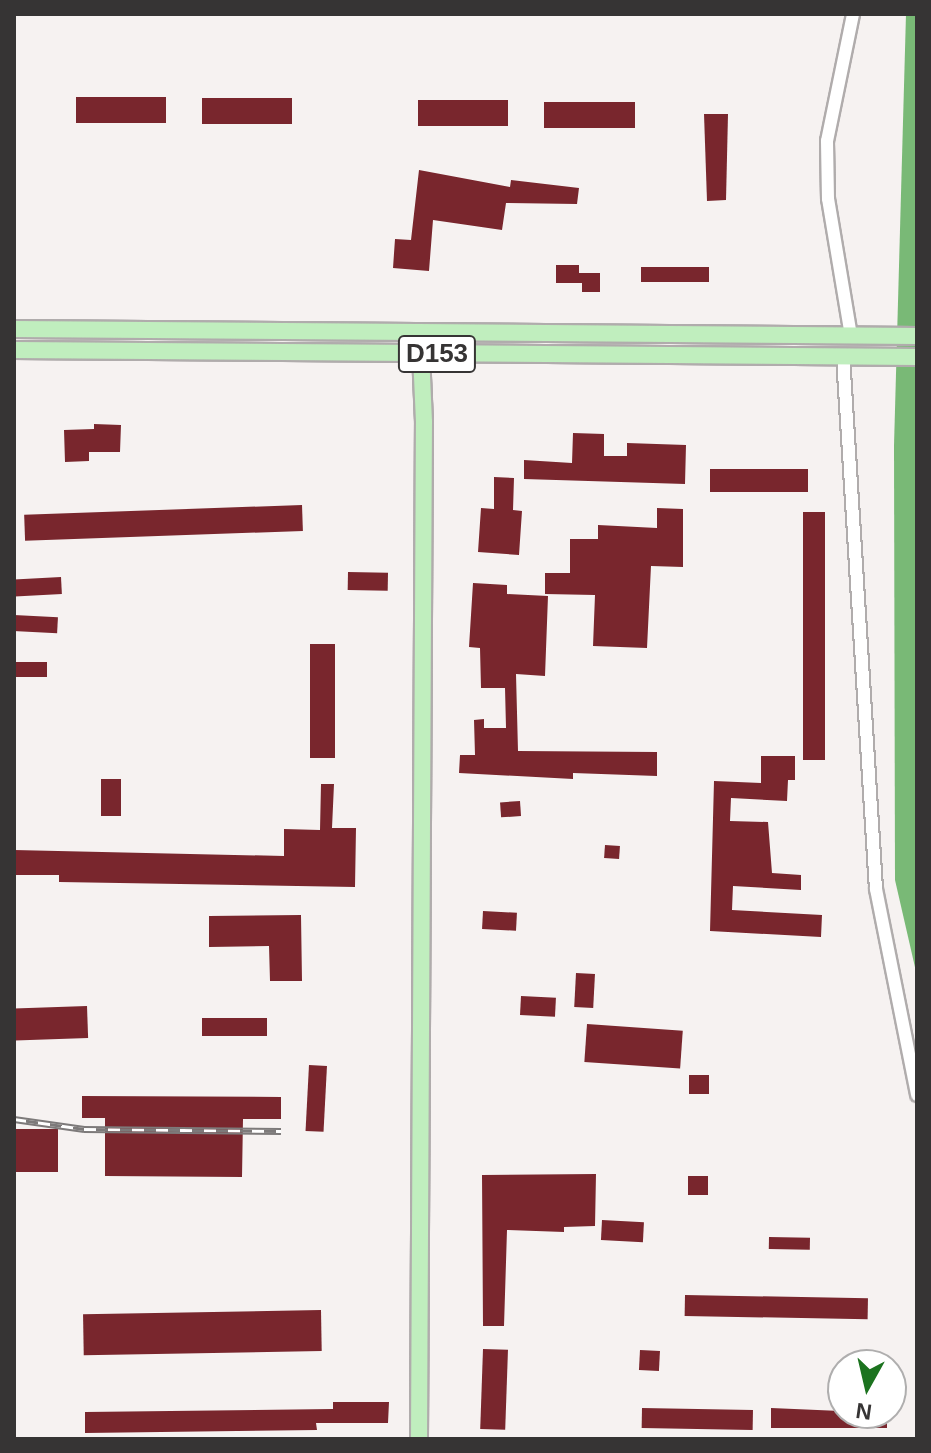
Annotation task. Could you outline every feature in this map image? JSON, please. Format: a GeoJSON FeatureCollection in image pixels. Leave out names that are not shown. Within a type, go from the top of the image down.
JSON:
{"type":"FeatureCollection","features":[{"type":"Feature","properties":{"kind":"main road","name":"D153"},"geometry":{"type":"LineString","coordinates":[[14,329],[917,336]]}},
{"type":"Feature","properties":{"kind":"main road"},"geometry":{"type":"LineString","coordinates":[[419,1439],[424,454],[420,332]]}},
{"type":"Feature","properties":{"kind":"main road","name":"D153"},"geometry":{"type":"LineString","coordinates":[[14,350],[917,357]]}},
{"type":"Feature","properties":{"kind":"street"},"geometry":{"type":"LineString","coordinates":[[853,14],[827,141],[828,199],[854,336]]}},
{"type":"Feature","properties":{"kind":"street"},"geometry":{"type":"LineString","coordinates":[[851,356],[876,889],[917,1095]]}},
{"type":"Feature","properties":{"kind":"shaded area"},"geometry":{"type":"Polygon","coordinates":[[[906,14],[917,14],[917,976],[895,880],[894,446],[906,14]]]}},
{"type":"Feature","properties":{"kind":"building"},"geometry":{"type":"Polygon","coordinates":[[[76,97],[166,97],[166,123],[76,123],[76,97]]]}},
{"type":"Feature","properties":{"kind":"building"},"geometry":{"type":"Polygon","coordinates":[[[202,98],[292,98],[292,124],[202,124],[202,98]]]}},
{"type":"Feature","properties":{"kind":"building"},"geometry":{"type":"Polygon","coordinates":[[[418,100],[508,100],[508,126],[418,126],[418,100]]]}},
{"type":"Feature","properties":{"kind":"building"},"geometry":{"type":"Polygon","coordinates":[[[544,102],[635,102],[635,128],[544,128],[544,102]]]}},
{"type":"Feature","properties":{"kind":"building"},"geometry":{"type":"Polygon","coordinates":[[[704,114],[728,114],[726,200],[707,201],[704,114]]]}},
{"type":"Feature","properties":{"kind":"building"},"geometry":{"type":"Polygon","coordinates":[[[419,170],[510,187],[511,180],[579,188],[577,204],[506,203],[502,230],[433,220],[429,271],[393,268],[395,239],[411,240],[419,170]]]}},
{"type":"Feature","properties":{"kind":"building"},"geometry":{"type":"Polygon","coordinates":[[[556,265],[579,265],[579,273],[600,273],[600,292],[582,292],[582,283],[556,283],[556,265]]]}},
{"type":"Feature","properties":{"kind":"building"},"geometry":{"type":"Polygon","coordinates":[[[641,267],[709,267],[709,282],[641,282],[641,267]]]}},
{"type":"Feature","properties":{"kind":"building"},"geometry":{"type":"Polygon","coordinates":[[[94,424],[121,425],[120,452],[89,452],[89,461],[65,462],[64,430],[94,429],[94,424]]]}},
{"type":"Feature","properties":{"kind":"building"},"geometry":{"type":"Polygon","coordinates":[[[573,433],[604,434],[604,456],[627,456],[627,443],[686,445],[685,484],[524,479],[524,460],[572,463],[573,433]]]}},
{"type":"Feature","properties":{"kind":"building"},"geometry":{"type":"Polygon","coordinates":[[[710,469],[808,469],[808,492],[710,492],[710,469]]]}},
{"type":"Feature","properties":{"kind":"building"},"geometry":{"type":"Polygon","coordinates":[[[494,477],[514,478],[513,510],[522,511],[519,555],[478,552],[481,508],[494,509],[494,477]]]}},
{"type":"Feature","properties":{"kind":"building"},"geometry":{"type":"Polygon","coordinates":[[[302,505],[303,531],[25,541],[24,515],[302,505]]]}},
{"type":"Feature","properties":{"kind":"building"},"geometry":{"type":"Polygon","coordinates":[[[657,508],[683,509],[683,567],[651,566],[647,648],[593,646],[595,595],[545,594],[545,573],[570,573],[570,539],[598,539],[598,525],[657,528],[657,508]]]}},
{"type":"Feature","properties":{"kind":"building"},"geometry":{"type":"Polygon","coordinates":[[[803,512],[825,512],[825,760],[803,760],[803,512]]]}},
{"type":"Feature","properties":{"kind":"building"},"geometry":{"type":"Polygon","coordinates":[[[348,572],[388,573],[388,591],[348,590],[348,572]]]}},
{"type":"Feature","properties":{"kind":"building"},"geometry":{"type":"Polygon","coordinates":[[[61,577],[62,594],[15,596],[14,579],[61,577]]]}},
{"type":"Feature","properties":{"kind":"building"},"geometry":{"type":"Polygon","coordinates":[[[473,583],[507,585],[507,594],[548,596],[545,676],[516,674],[518,751],[657,752],[657,776],[573,773],[573,779],[459,773],[460,755],[475,755],[474,720],[484,719],[484,728],[506,728],[505,688],[481,688],[480,648],[469,647],[473,583]]]}},
{"type":"Feature","properties":{"kind":"building"},"geometry":{"type":"Polygon","coordinates":[[[14,615],[58,617],[57,633],[14,631],[14,615]]]}},
{"type":"Feature","properties":{"kind":"building"},"geometry":{"type":"Polygon","coordinates":[[[310,644],[335,644],[335,758],[310,758],[310,644]]]}},
{"type":"Feature","properties":{"kind":"building"},"geometry":{"type":"Polygon","coordinates":[[[14,662],[47,662],[47,677],[14,677],[14,662]]]}},
{"type":"Feature","properties":{"kind":"building"},"geometry":{"type":"Polygon","coordinates":[[[761,756],[795,756],[795,780],[788,780],[787,801],[731,798],[730,821],[768,822],[772,873],[801,875],[801,890],[733,886],[732,910],[822,915],[821,937],[710,931],[714,781],[761,783],[761,756]]]}},
{"type":"Feature","properties":{"kind":"building"},"geometry":{"type":"Polygon","coordinates":[[[101,779],[121,779],[121,816],[101,816],[101,779]]]}},
{"type":"Feature","properties":{"kind":"building"},"geometry":{"type":"Polygon","coordinates":[[[321,784],[334,784],[332,828],[356,828],[355,887],[59,882],[59,875],[14,875],[14,850],[284,856],[284,829],[320,830],[321,784]]]}},
{"type":"Feature","properties":{"kind":"building"},"geometry":{"type":"Polygon","coordinates":[[[520,801],[521,816],[501,817],[500,802],[520,801]]]}},
{"type":"Feature","properties":{"kind":"building"},"geometry":{"type":"Polygon","coordinates":[[[605,845],[620,846],[619,859],[604,858],[605,845]]]}},
{"type":"Feature","properties":{"kind":"building"},"geometry":{"type":"Polygon","coordinates":[[[483,911],[517,913],[516,931],[482,929],[483,911]]]}},
{"type":"Feature","properties":{"kind":"building"},"geometry":{"type":"Polygon","coordinates":[[[301,915],[302,981],[270,981],[269,946],[209,947],[209,916],[301,915]]]}},
{"type":"Feature","properties":{"kind":"building"},"geometry":{"type":"Polygon","coordinates":[[[576,973],[595,974],[593,1008],[574,1007],[576,973]]]}},
{"type":"Feature","properties":{"kind":"building"},"geometry":{"type":"Polygon","coordinates":[[[521,996],[556,998],[555,1017],[520,1015],[521,996]]]}},
{"type":"Feature","properties":{"kind":"building"},"geometry":{"type":"Polygon","coordinates":[[[87,1006],[88,1038],[15,1041],[14,1009],[87,1006]]]}},
{"type":"Feature","properties":{"kind":"building"},"geometry":{"type":"Polygon","coordinates":[[[202,1018],[267,1018],[267,1036],[202,1036],[202,1018]]]}},
{"type":"Feature","properties":{"kind":"building"},"geometry":{"type":"Polygon","coordinates":[[[587,1024],[683,1031],[680,1069],[584,1062],[587,1024]]]}},
{"type":"Feature","properties":{"kind":"building"},"geometry":{"type":"Polygon","coordinates":[[[309,1065],[327,1066],[324,1132],[306,1131],[309,1065]]]}},
{"type":"Feature","properties":{"kind":"building"},"geometry":{"type":"Polygon","coordinates":[[[689,1075],[709,1075],[709,1094],[689,1094],[689,1075]]]}},
{"type":"Feature","properties":{"kind":"building"},"geometry":{"type":"Polygon","coordinates":[[[82,1096],[281,1097],[281,1119],[243,1119],[242,1177],[105,1176],[105,1118],[82,1118],[82,1096]]]}},
{"type":"Feature","properties":{"kind":"building"},"geometry":{"type":"Polygon","coordinates":[[[14,1129],[58,1129],[58,1172],[14,1172],[14,1129]]]}},
{"type":"Feature","properties":{"kind":"building"},"geometry":{"type":"Polygon","coordinates":[[[596,1174],[595,1226],[564,1227],[564,1232],[507,1230],[504,1326],[483,1326],[482,1175],[596,1174]]]}},
{"type":"Feature","properties":{"kind":"building"},"geometry":{"type":"Polygon","coordinates":[[[688,1176],[708,1176],[708,1195],[688,1195],[688,1176]]]}},
{"type":"Feature","properties":{"kind":"building"},"geometry":{"type":"Polygon","coordinates":[[[602,1220],[644,1222],[643,1242],[601,1240],[602,1220]]]}},
{"type":"Feature","properties":{"kind":"building"},"geometry":{"type":"Polygon","coordinates":[[[769,1237],[810,1238],[810,1250],[769,1249],[769,1237]]]}},
{"type":"Feature","properties":{"kind":"building"},"geometry":{"type":"Polygon","coordinates":[[[685,1295],[868,1298],[868,1319],[685,1316],[685,1295]]]}},
{"type":"Feature","properties":{"kind":"building"},"geometry":{"type":"Polygon","coordinates":[[[321,1310],[322,1351],[84,1355],[83,1314],[321,1310]]]}},
{"type":"Feature","properties":{"kind":"building"},"geometry":{"type":"Polygon","coordinates":[[[483,1349],[508,1350],[505,1430],[480,1429],[483,1349]]]}},
{"type":"Feature","properties":{"kind":"building"},"geometry":{"type":"Polygon","coordinates":[[[640,1350],[660,1351],[659,1371],[639,1370],[640,1350]]]}},
{"type":"Feature","properties":{"kind":"building"},"geometry":{"type":"Polygon","coordinates":[[[333,1402],[389,1402],[388,1423],[316,1423],[317,1430],[85,1433],[85,1412],[333,1409],[333,1402]]]}},
{"type":"Feature","properties":{"kind":"building"},"geometry":{"type":"Polygon","coordinates":[[[642,1408],[753,1410],[753,1430],[642,1428],[642,1408]]]}},
{"type":"Feature","properties":{"kind":"building"},"geometry":{"type":"Polygon","coordinates":[[[771,1408],[827,1410],[827,1428],[771,1428],[771,1408]]]}},
{"type":"Feature","properties":{"kind":"railway"},"geometry":{"type":"LineString","coordinates":[[14,1119],[84,1129],[281,1131]]}}]}
